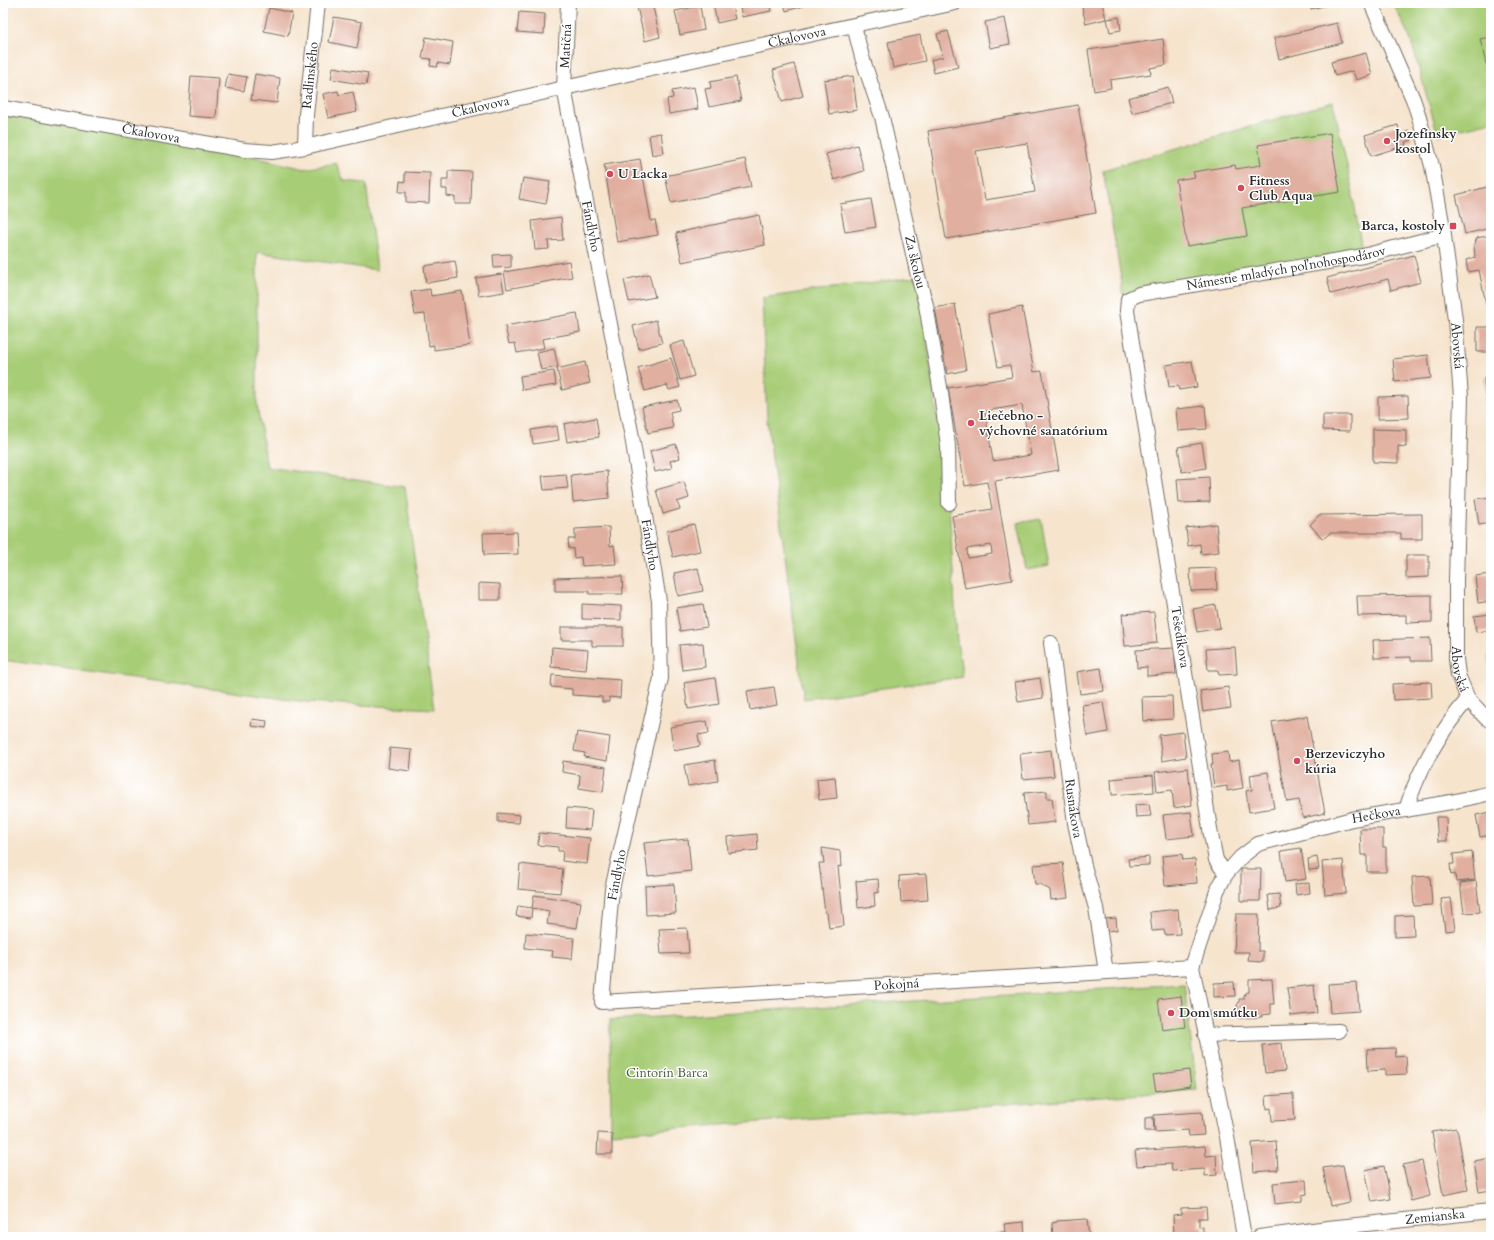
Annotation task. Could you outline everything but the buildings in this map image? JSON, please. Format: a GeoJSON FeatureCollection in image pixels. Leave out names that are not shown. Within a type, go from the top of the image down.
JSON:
{"type":"FeatureCollection","features":[{"type":"Feature","properties":{"kind":"street","name":"Radlinského"},"geometry":{"type":"LineString","coordinates":[[305,148],[306,115],[318,3]]}},
{"type":"Feature","properties":{"kind":"street","name":"Matičná"},"geometry":{"type":"LineString","coordinates":[[564,88],[568,3]]}},
{"type":"Feature","properties":{"kind":"street","name":"Čkalovova"},"geometry":{"type":"LineString","coordinates":[[3,108],[244,150],[272,152],[305,148],[564,88],[955,3]]}},
{"type":"Feature","properties":{"kind":"street","name":"Abovská"},"geometry":{"type":"LineString","coordinates":[[1371,3],[1413,98],[1419,117],[1432,166],[1444,235],[1455,320],[1461,397],[1455,645],[1458,675],[1468,699]]}},
{"type":"Feature","properties":{"kind":"street","name":"Za školou"},"geometry":{"type":"LineString","coordinates":[[854,26],[862,57],[882,117],[918,276],[926,302],[941,392],[948,446],[949,503]]}},
{"type":"Feature","properties":{"kind":"street","name":"Fándlyho"},"geometry":{"type":"LineString","coordinates":[[564,88],[632,437],[659,600],[661,678],[612,889],[602,1002]]}},
{"type":"Feature","properties":{"kind":"street","name":"Námestie mladých poľnohospodárov"},"geometry":{"type":"LineString","coordinates":[[1128,299],[1139,294],[1363,256],[1444,235]]}},
{"type":"Feature","properties":{"kind":"street","name":"Tešedíkova"},"geometry":{"type":"LineString","coordinates":[[1128,299],[1127,311],[1216,860],[1226,874]]}},
{"type":"Feature","properties":{"kind":"street","name":"Rusnákova"},"geometry":{"type":"LineString","coordinates":[[1051,643],[1075,823],[1084,866],[1096,908],[1106,972]]}},
{"type":"Feature","properties":{"kind":"street"},"geometry":{"type":"LineString","coordinates":[[1468,699],[1481,714],[1491,720]]}},
{"type":"Feature","properties":{"kind":"street","name":"Hečkova"},"geometry":{"type":"LineString","coordinates":[[1226,874],[1241,857],[1258,844],[1352,819],[1406,810],[1412,792],[1439,738],[1454,715],[1468,699]]}},
{"type":"Feature","properties":{"kind":"street"},"geometry":{"type":"LineString","coordinates":[[1406,810],[1491,793]]}},
{"type":"Feature","properties":{"kind":"street"},"geometry":{"type":"LineString","coordinates":[[1226,874],[1217,891],[1192,967],[1227,1137],[1244,1237]]}},
{"type":"Feature","properties":{"kind":"street","name":"Pokojná"},"geometry":{"type":"LineString","coordinates":[[602,1002],[1192,967]]}},
{"type":"Feature","properties":{"kind":"street"},"geometry":{"type":"LineString","coordinates":[[1205,1035],[1339,1032]]}},
{"type":"Feature","properties":{"kind":"street","name":"Zemianska"},"geometry":{"type":"LineString","coordinates":[[1259,1237],[1328,1228],[1491,1211]]}},
{"type":"Feature","properties":{"kind":"green space"},"geometry":{"type":"Polygon","coordinates":[[[1393,3],[1491,3],[1491,122],[1438,135],[1410,38],[1393,3]]]}},
{"type":"Feature","properties":{"kind":"green space"},"geometry":{"type":"Polygon","coordinates":[[[1333,102],[1351,184],[1363,256],[1128,299],[1122,292],[1122,284],[1103,170],[1333,102]]]}},
{"type":"Feature","properties":{"kind":"green space"},"geometry":{"type":"Polygon","coordinates":[[[3,114],[241,154],[305,169],[336,163],[344,181],[366,183],[377,270],[257,252],[257,405],[267,467],[405,487],[434,709],[306,702],[3,660],[3,114]]]}},
{"type":"Feature","properties":{"kind":"green space"},"geometry":{"type":"Polygon","coordinates":[[[918,276],[949,503],[957,642],[963,677],[804,699],[767,420],[762,298],[918,276]]]}},
{"type":"Feature","properties":{"kind":"green space"},"geometry":{"type":"Polygon","coordinates":[[[1041,519],[1049,566],[1027,570],[1018,523],[1041,519]]]}},
{"type":"Feature","properties":{"kind":"green space","name":"Cintorín Barca"},"geometry":{"type":"Polygon","coordinates":[[[1184,984],[1197,1090],[611,1133],[610,1020],[1184,984]]]}},
{"type":"Feature","properties":{"kind":"place","name":"Jozefínsky kostol"},"geometry":{"type":"Point","coordinates":[1387,141]}},
{"type":"Feature","properties":{"kind":"place","name":"U Lacka"},"geometry":{"type":"Point","coordinates":[610,174]}},
{"type":"Feature","properties":{"kind":"place","name":"Fitness Club Aqua"},"geometry":{"type":"Point","coordinates":[1241,188]}},
{"type":"Feature","properties":{"kind":"place","name":"Barca, kostoly"},"geometry":{"type":"Point","coordinates":[1453,226]}},
{"type":"Feature","properties":{"kind":"place","name":"Liečebno - výchovné sanatórium"},"geometry":{"type":"Point","coordinates":[971,423]}},
{"type":"Feature","properties":{"kind":"place","name":"Berzeviczyho kúria"},"geometry":{"type":"Point","coordinates":[1297,761]}},
{"type":"Feature","properties":{"kind":"place","name":"Dom smútku"},"geometry":{"type":"Point","coordinates":[1171,1013]}}]}
